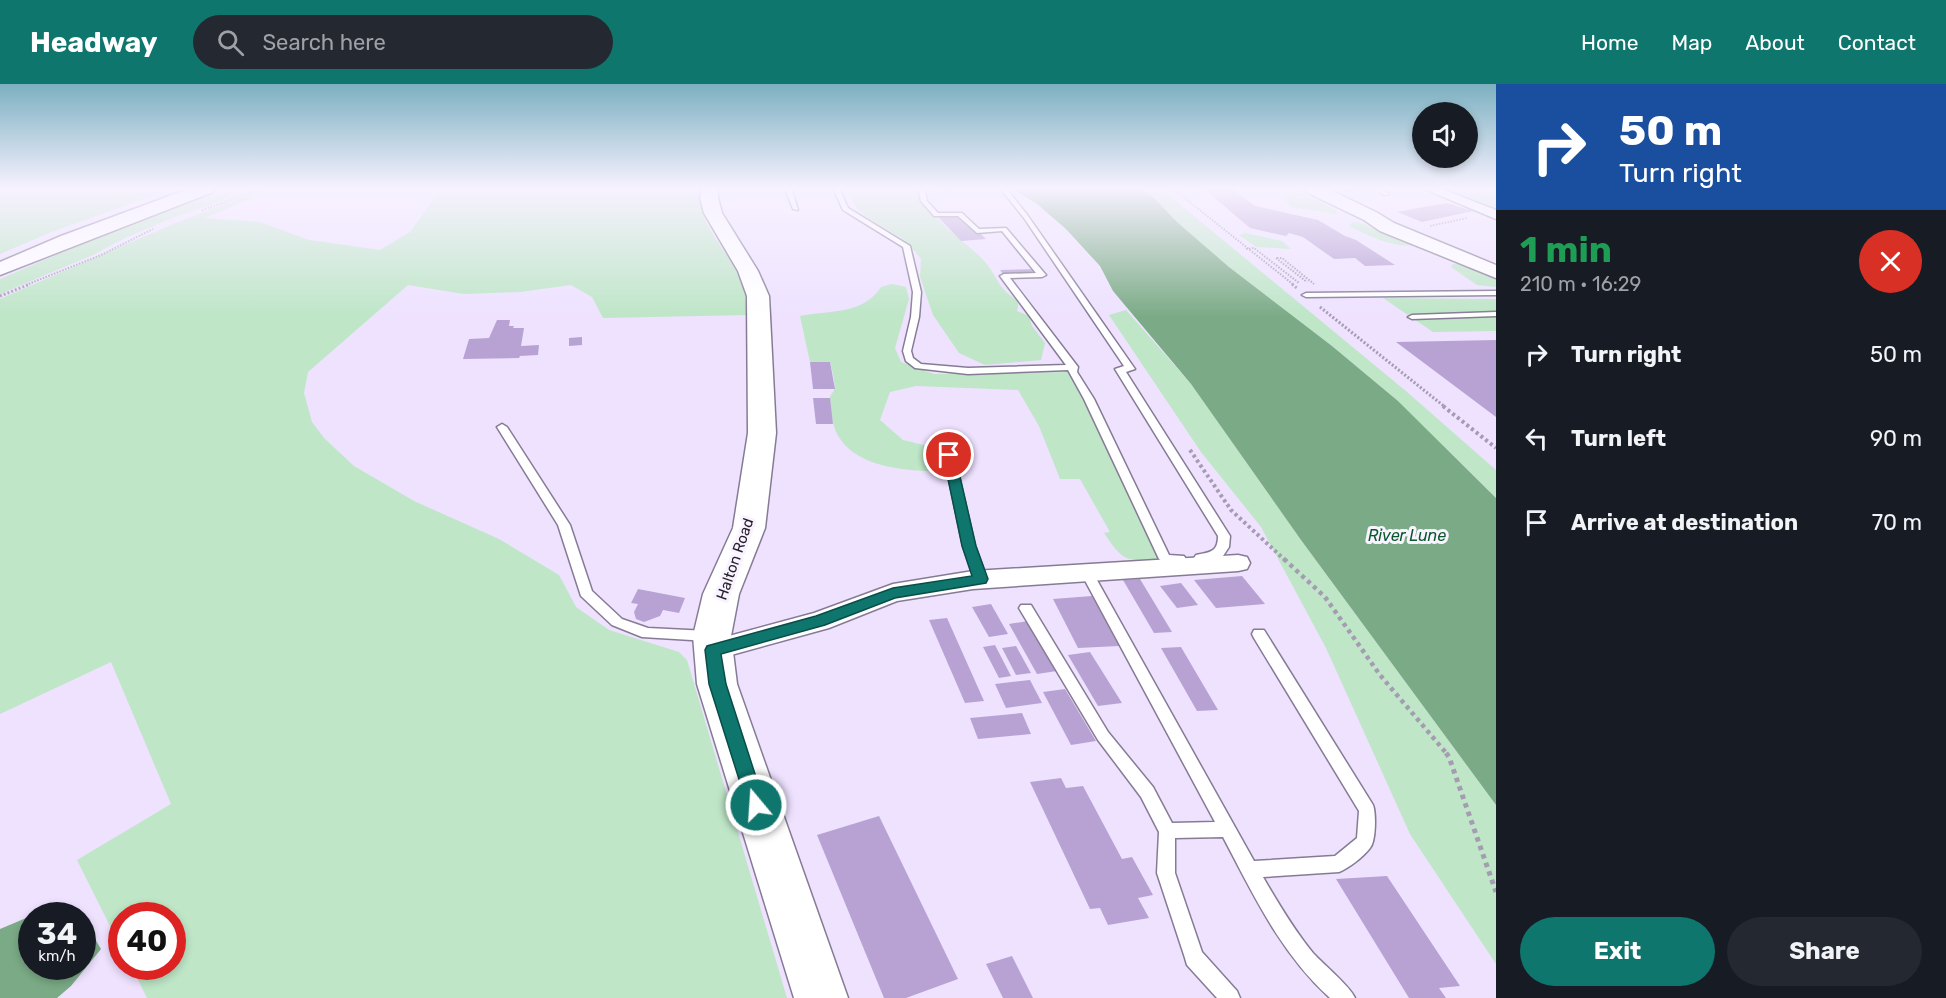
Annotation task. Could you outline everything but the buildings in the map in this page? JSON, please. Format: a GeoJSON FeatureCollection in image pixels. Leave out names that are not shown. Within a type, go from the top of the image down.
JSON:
{"type":"FeatureCollection","features":[{"type":"Feature","properties":{"kind":"main road"},"geometry":{"type":"LineString","coordinates":[[0,260],[76,231]]}},
{"type":"Feature","properties":{"kind":"main road"},"geometry":{"type":"LineString","coordinates":[[0,269],[93,231]]}},
{"type":"Feature","properties":{"kind":"main road","name":"Halton Road"},"geometry":{"type":"LineString","coordinates":[[723,231],[748,271],[758,296],[762,432],[749,528],[721,594],[712,643],[717,684],[821,998]]}},
{"type":"Feature","properties":{"kind":"main road"},"geometry":{"type":"LineString","coordinates":[[1396,231],[1496,272]]}},
{"type":"Feature","properties":{"kind":"main road"},"geometry":{"type":"LineString","coordinates":[[1407,231],[1496,266]]}},
{"type":"Feature","properties":{"kind":"street"},"geometry":{"type":"LineString","coordinates":[[712,643],[820,621],[893,593],[981,579],[1238,563]]}},
{"type":"Feature","properties":{"kind":"lane"},"geometry":{"type":"LineString","coordinates":[[881,231],[906,246],[917,292],[915,317],[907,351],[909,359],[918,366],[968,371],[1073,367]]}},
{"type":"Feature","properties":{"kind":"lane"},"geometry":{"type":"LineString","coordinates":[[1005,231],[1042,275],[1004,276],[1073,367],[1072,372],[1089,399],[1166,559],[1214,557],[1225,545],[1224,536],[1120,369],[1130,369],[1035,231]]}},
{"type":"Feature","properties":{"kind":"lane"},"geometry":{"type":"LineString","coordinates":[[1306,295],[1496,293]]}},
{"type":"Feature","properties":{"kind":"lane"},"geometry":{"type":"LineString","coordinates":[[1412,317],[1496,314]]}},
{"type":"Feature","properties":{"kind":"lane"},"geometry":{"type":"LineString","coordinates":[[502,427],[564,525],[586,593],[617,622],[647,633],[712,643]]}},
{"type":"Feature","properties":{"kind":"lane"},"geometry":{"type":"LineString","coordinates":[[949,455],[969,546],[981,579]]}},
{"type":"Feature","properties":{"kind":"lane"},"geometry":{"type":"LineString","coordinates":[[1087,573],[1250,870],[1301,952],[1333,989],[1345,998]]}},
{"type":"Feature","properties":{"kind":"lane"},"geometry":{"type":"LineString","coordinates":[[1026,608],[1103,736],[1147,792],[1167,831],[1166,873],[1194,958],[1230,998]]}},
{"type":"Feature","properties":{"kind":"lane"},"geometry":{"type":"LineString","coordinates":[[1250,870],[1339,864],[1365,842],[1367,810],[1259,634]]}},
{"type":"Feature","properties":{"kind":"lane"},"geometry":{"type":"LineString","coordinates":[[1167,831],[1228,829]]}},
{"type":"Feature","properties":{"kind":"path"},"geometry":{"type":"LineString","coordinates":[[0,296],[101,255],[150,231]]}},
{"type":"Feature","properties":{"kind":"path"},"geometry":{"type":"LineString","coordinates":[[1224,231],[1496,448]]}},
{"type":"Feature","properties":{"kind":"path"},"geometry":{"type":"LineString","coordinates":[[1246,249],[1254,248],[1299,283],[1290,283]]}},
{"type":"Feature","properties":{"kind":"path"},"geometry":{"type":"LineString","coordinates":[[1308,283],[1276,258],[1282,258],[1317,285]]}},
{"type":"Feature","properties":{"kind":"path"},"geometry":{"type":"LineString","coordinates":[[1273,263],[1283,263]]}},
{"type":"Feature","properties":{"kind":"path"},"geometry":{"type":"LineString","coordinates":[[1185,443],[1231,510],[1325,597],[1380,675],[1449,757],[1496,892]]}},
{"type":"Feature","properties":{"kind":"shaded area"},"geometry":{"type":"Polygon","coordinates":[[[0,231],[55,231],[51,232],[0,254],[0,231]]]}},
{"type":"Feature","properties":{"kind":"shaded area"},"geometry":{"type":"Polygon","coordinates":[[[112,231],[142,231],[93,255],[0,294],[0,279],[112,231]]]}},
{"type":"Feature","properties":{"kind":"shaded area"},"geometry":{"type":"Polygon","coordinates":[[[158,231],[284,231],[309,240],[380,250],[411,231],[711,231],[736,271],[749,315],[603,318],[592,297],[571,285],[520,292],[464,294],[408,285],[308,372],[304,393],[312,422],[324,438],[354,466],[414,501],[499,539],[559,575],[576,607],[609,630],[679,652],[687,660],[787,998],[147,998],[138,980],[186,980],[186,902],[108,902],[108,922],[77,860],[171,804],[111,662],[0,714],[0,299],[158,231]]]}},
{"type":"Feature","properties":{"kind":"shaded area"},"geometry":{"type":"Polygon","coordinates":[[[889,231],[950,231],[978,255],[1003,289],[1019,301],[1017,311],[1029,316],[1032,326],[1045,343],[1041,360],[985,365],[959,353],[933,315],[920,277],[921,259],[901,238],[889,231]]]}},
{"type":"Feature","properties":{"kind":"shaded area"},"geometry":{"type":"Polygon","coordinates":[[[1187,231],[1212,231],[1407,392],[1496,470],[1496,498],[1398,401],[1332,346],[1229,267],[1187,231]]]}},
{"type":"Feature","properties":{"kind":"shaded area"},"geometry":{"type":"Polygon","coordinates":[[[1359,231],[1378,231],[1413,245],[1397,245],[1359,231]]]}},
{"type":"Feature","properties":{"kind":"shaded area"},"geometry":{"type":"Polygon","coordinates":[[[1245,233],[1282,241],[1291,249],[1256,247],[1239,235],[1245,233]]]}},
{"type":"Feature","properties":{"kind":"shaded area"},"geometry":{"type":"Polygon","coordinates":[[[1453,264],[1462,264],[1496,278],[1496,287],[1477,285],[1451,267],[1453,264]]]}},
{"type":"Feature","properties":{"kind":"shaded area"},"geometry":{"type":"Polygon","coordinates":[[[892,284],[906,287],[909,299],[895,348],[901,362],[934,374],[1072,372],[1165,559],[1129,559],[1111,544],[1104,533],[1110,532],[1080,479],[1060,479],[1039,426],[1018,390],[916,386],[890,392],[880,420],[903,440],[936,448],[937,462],[929,471],[883,465],[855,454],[844,444],[836,432],[831,410],[830,397],[834,390],[834,376],[830,362],[810,362],[800,316],[855,307],[865,303],[881,287],[892,284]]]}},
{"type":"Feature","properties":{"kind":"shaded area"},"geometry":{"type":"Polygon","coordinates":[[[1383,298],[1496,299],[1496,331],[1433,332],[1383,298]]]}},
{"type":"Feature","properties":{"kind":"shaded area"},"geometry":{"type":"Polygon","coordinates":[[[1126,310],[1191,384],[1301,540],[1496,805],[1496,964],[1410,834],[1326,648],[1261,527],[1201,452],[1109,315],[1126,310]]]}},
{"type":"Feature","properties":{"kind":"water","name":"River Lune"},"geometry":{"type":"Polygon","coordinates":[[[1068,231],[1187,231],[1229,267],[1332,346],[1398,401],[1496,498],[1496,805],[1301,540],[1191,384],[1113,291],[1100,266],[1068,231]]]}},
{"type":"Feature","properties":{"kind":"water"},"geometry":{"type":"Polygon","coordinates":[[[18,921],[18,980],[76,980],[57,998],[0,998],[0,929],[18,921]]]}},
{"type":"Feature","properties":{"kind":"water"},"geometry":{"type":"Polygon","coordinates":[[[96,941],[101,949],[96,955],[96,941]]]}},
{"type":"Feature","properties":{"kind":"route"},"geometry":{"type":"LineString","coordinates":[[756,805],[717,684],[713,650],[820,621],[893,593],[981,579],[969,546],[949,455]]}}]}
